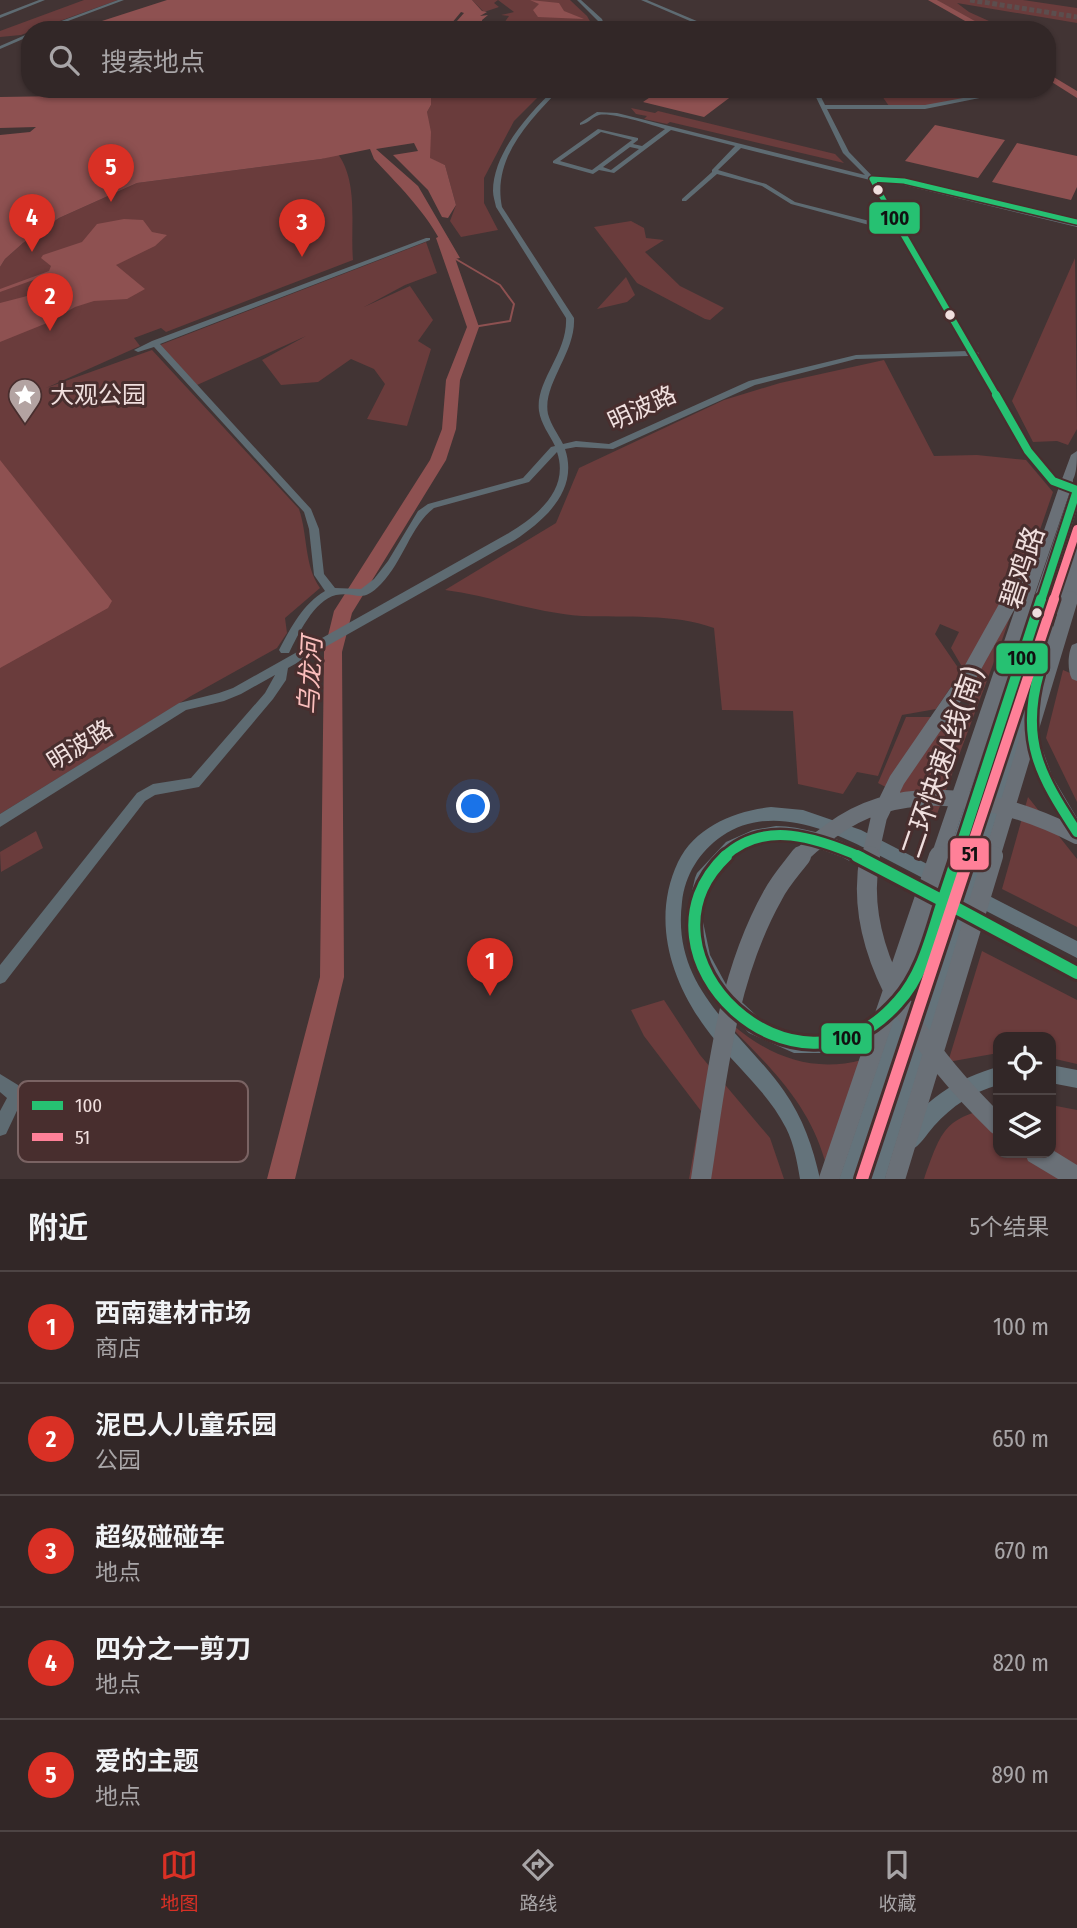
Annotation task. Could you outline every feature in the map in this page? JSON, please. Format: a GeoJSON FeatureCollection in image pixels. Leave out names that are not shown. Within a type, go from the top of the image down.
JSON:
{"type":"FeatureCollection","features":[{"type":"Feature","properties":{"kind":"highway"},"geometry":{"type":"LineString","coordinates":[[993,1120],[936,1059],[894,992],[879,953],[871,921],[870,854],[879,817],[894,784],[987,645],[1072,486],[1077,454]]}},
{"type":"Feature","properties":{"kind":"highway","name":"碧鸡路"},"geometry":{"type":"LineString","coordinates":[[1010,692],[1072,486]]}},
{"type":"Feature","properties":{"kind":"highway","name":"二环快速A线(南)"},"geometry":{"type":"LineString","coordinates":[[829,1179],[1072,486]]}},
{"type":"Feature","properties":{"kind":"highway"},"geometry":{"type":"LineString","coordinates":[[895,1179],[1076,566]]}},
{"type":"Feature","properties":{"kind":"highway","name":"碧鸡路"},"geometry":{"type":"LineString","coordinates":[[1030,701],[1076,566]]}},
{"type":"Feature","properties":{"kind":"highway"},"geometry":{"type":"LineString","coordinates":[[1077,649],[1077,675]]}},
{"type":"Feature","properties":{"kind":"highway"},"geometry":{"type":"LineString","coordinates":[[701,1179],[724,1042],[743,966],[767,904],[805,849],[851,816],[885,803],[921,797],[958,798],[996,804],[1077,834]]}},
{"type":"Feature","properties":{"kind":"highway"},"geometry":{"type":"LineString","coordinates":[[1044,1158],[1077,1178]]}},
{"type":"Feature","properties":{"kind":"main road"},"geometry":{"type":"LineString","coordinates":[[872,179],[900,182],[1077,224]]}},
{"type":"Feature","properties":{"kind":"main road","name":"碧鸡路"},"geometry":{"type":"LineString","coordinates":[[849,1179],[1010,692]]}},
{"type":"Feature","properties":{"kind":"main road"},"geometry":{"type":"LineString","coordinates":[[1030,701],[1030,731],[1036,754],[1053,792],[1077,834]]}},
{"type":"Feature","properties":{"kind":"main road","name":"碧鸡路"},"geometry":{"type":"LineString","coordinates":[[875,1179],[1005,765],[1030,701]]}},
{"type":"Feature","properties":{"kind":"main road"},"geometry":{"type":"LineString","coordinates":[[810,1179],[804,1146],[788,1110],[698,1002],[678,958],[673,921],[677,887],[687,862],[703,842],[724,826],[760,814],[783,813],[818,820],[862,839],[1077,950]]}},
{"type":"Feature","properties":{"kind":"main road"},"geometry":{"type":"LineString","coordinates":[[923,953],[907,990],[872,1029],[844,1044],[829,1047],[790,1044],[752,1026],[717,989],[705,966],[697,941],[695,917],[698,894],[712,865],[737,844],[766,834],[794,834],[825,843],[862,860],[1077,973]]}},
{"type":"Feature","properties":{"kind":"main road"},"geometry":{"type":"LineString","coordinates":[[1056,1075],[1077,1079]]}},
{"type":"Feature","properties":{"kind":"main road"},"geometry":{"type":"LineString","coordinates":[[887,1179],[932,1114],[968,1086],[993,1078]]}},
{"type":"Feature","properties":{"kind":"street"},"geometry":{"type":"LineString","coordinates":[[0,15],[43,0]]}},
{"type":"Feature","properties":{"kind":"street"},"geometry":{"type":"LineString","coordinates":[[65,21],[122,0]]}},
{"type":"Feature","properties":{"kind":"street"},"geometry":{"type":"LineString","coordinates":[[579,0],[600,21]]}},
{"type":"Feature","properties":{"kind":"street"},"geometry":{"type":"LineString","coordinates":[[643,0],[694,21]]}},
{"type":"Feature","properties":{"kind":"street"},"geometry":{"type":"LineString","coordinates":[[649,3],[658,0]]}},
{"type":"Feature","properties":{"kind":"street"},"geometry":{"type":"LineString","coordinates":[[0,48],[21,38]]}},
{"type":"Feature","properties":{"kind":"street"},"geometry":{"type":"LineString","coordinates":[[0,40],[13,41]]}},
{"type":"Feature","properties":{"kind":"street","name":"明波路"},"geometry":{"type":"LineString","coordinates":[[0,821],[183,706],[220,698],[307,651],[535,522],[554,502],[564,481],[565,465],[542,410],[546,390],[570,335],[570,318],[499,208],[494,193],[501,168],[524,123],[549,98]]}},
{"type":"Feature","properties":{"kind":"street"},"geometry":{"type":"LineString","coordinates":[[818,98],[846,153],[872,179],[1037,462],[1053,481],[1072,486]]}},
{"type":"Feature","properties":{"kind":"street"},"geometry":{"type":"LineString","coordinates":[[823,107],[925,107],[974,98]]}},
{"type":"Feature","properties":{"kind":"street"},"geometry":{"type":"LineString","coordinates":[[582,124],[599,113],[670,128],[872,179]]}},
{"type":"Feature","properties":{"kind":"street"},"geometry":{"type":"LineString","coordinates":[[598,168],[612,172],[670,128]]}},
{"type":"Feature","properties":{"kind":"street"},"geometry":{"type":"LineString","coordinates":[[600,130],[636,139],[629,145],[593,172],[555,162],[600,130]]}},
{"type":"Feature","properties":{"kind":"street"},"geometry":{"type":"LineString","coordinates":[[629,145],[643,148]]}},
{"type":"Feature","properties":{"kind":"street"},"geometry":{"type":"LineString","coordinates":[[716,172],[714,168],[739,146]]}},
{"type":"Feature","properties":{"kind":"street"},"geometry":{"type":"LineString","coordinates":[[716,172],[764,185],[793,203],[901,231]]}},
{"type":"Feature","properties":{"kind":"street"},"geometry":{"type":"LineString","coordinates":[[684,200],[716,172]]}},
{"type":"Feature","properties":{"kind":"street"},"geometry":{"type":"LineString","coordinates":[[138,350],[428,239]]}},
{"type":"Feature","properties":{"kind":"street"},"geometry":{"type":"LineString","coordinates":[[155,343],[308,511],[314,529],[319,575],[336,592]]}},
{"type":"Feature","properties":{"kind":"street","name":"明波路"},"geometry":{"type":"LineString","coordinates":[[559,447],[576,444],[610,447],[752,383],[856,357],[975,353]]}},
{"type":"Feature","properties":{"kind":"street"},"geometry":{"type":"LineString","coordinates":[[285,650],[293,634],[319,601],[336,592],[360,594],[372,586],[394,558],[421,513],[430,506],[526,480],[545,456],[559,447]]}},
{"type":"Feature","properties":{"kind":"street"},"geometry":{"type":"LineString","coordinates":[[1057,618],[1077,614]]}},
{"type":"Feature","properties":{"kind":"street"},"geometry":{"type":"LineString","coordinates":[[0,977],[141,797],[153,790],[195,783],[269,696],[280,680],[283,664]]}},
{"type":"Feature","properties":{"kind":"street"},"geometry":{"type":"LineString","coordinates":[[0,1082],[12,1091],[15,1098],[0,1128]]}},
{"type":"Feature","properties":{"kind":"shaded area"},"geometry":{"type":"Polygon","coordinates":[[[84,0],[118,0],[60,21],[27,21],[84,0]]]}},
{"type":"Feature","properties":{"kind":"shaded area"},"geometry":{"type":"Polygon","coordinates":[[[167,0],[472,0],[482,11],[487,12],[480,16],[488,15],[482,21],[457,21],[464,13],[461,12],[454,21],[102,21],[167,0]]]}},
{"type":"Feature","properties":{"kind":"shaded area"},"geometry":{"type":"Polygon","coordinates":[[[472,0],[498,0],[494,3],[499,7],[484,12],[472,0]]]}},
{"type":"Feature","properties":{"kind":"shaded area"},"geometry":{"type":"Polygon","coordinates":[[[498,0],[570,0],[590,21],[505,21],[509,16],[501,15],[514,12],[498,0]]]}},
{"type":"Feature","properties":{"kind":"shaded area"},"geometry":{"type":"Polygon","coordinates":[[[530,0],[559,3],[564,11],[584,19],[538,17],[533,10],[539,4],[530,0]]]}},
{"type":"Feature","properties":{"kind":"shaded area"},"geometry":{"type":"Polygon","coordinates":[[[937,0],[1023,0],[1077,8],[1077,23],[957,3],[989,21],[971,21],[937,0]]]}},
{"type":"Feature","properties":{"kind":"shaded area"},"geometry":{"type":"Polygon","coordinates":[[[21,23],[21,35],[0,37],[0,31],[21,23]]]}},
{"type":"Feature","properties":{"kind":"shaded area"},"geometry":{"type":"Polygon","coordinates":[[[0,97],[431,98],[427,112],[431,132],[430,158],[445,165],[456,205],[448,218],[442,217],[428,190],[393,155],[418,151],[414,143],[376,149],[418,186],[460,258],[449,260],[426,219],[374,159],[370,149],[321,159],[137,183],[59,218],[23,243],[0,267],[0,135],[30,132],[36,127],[0,128],[0,97]]]}},
{"type":"Feature","properties":{"kind":"shaded area"},"geometry":{"type":"Polygon","coordinates":[[[431,98],[537,98],[514,121],[484,178],[484,203],[498,230],[461,237],[450,221],[456,205],[445,165],[430,159],[427,112],[431,98]]]}},
{"type":"Feature","properties":{"kind":"shaded area"},"geometry":{"type":"Polygon","coordinates":[[[649,98],[729,98],[704,117],[643,102],[649,98]]]}},
{"type":"Feature","properties":{"kind":"shaded area"},"geometry":{"type":"Polygon","coordinates":[[[883,98],[973,98],[937,105],[889,106],[883,98]]]}},
{"type":"Feature","properties":{"kind":"shaded area"},"geometry":{"type":"Polygon","coordinates":[[[631,108],[655,113],[658,111],[835,154],[844,163],[670,122],[667,124],[644,119],[647,116],[636,114],[631,108]]]}},
{"type":"Feature","properties":{"kind":"shaded area"},"geometry":{"type":"Polygon","coordinates":[[[935,125],[1005,140],[978,178],[905,161],[935,125]]]}},
{"type":"Feature","properties":{"kind":"shaded area"},"geometry":{"type":"Polygon","coordinates":[[[1017,143],[1077,156],[1077,187],[1071,200],[992,182],[1017,143]]]}},
{"type":"Feature","properties":{"kind":"shaded area"},"geometry":{"type":"Polygon","coordinates":[[[338,154],[345,166],[351,192],[353,260],[166,332],[161,328],[134,338],[140,346],[46,388],[152,350],[299,509],[311,570],[320,588],[285,618],[287,633],[277,648],[191,696],[0,814],[0,267],[23,243],[59,218],[137,183],[321,159],[338,154]]]}},
{"type":"Feature","properties":{"kind":"shaded area"},"geometry":{"type":"Polygon","coordinates":[[[124,219],[143,220],[152,232],[167,235],[155,246],[116,265],[145,289],[127,299],[94,301],[75,307],[47,323],[0,342],[0,303],[31,295],[44,282],[36,279],[0,292],[0,289],[49,271],[51,266],[41,258],[43,255],[82,242],[97,224],[124,219]]]}},
{"type":"Feature","properties":{"kind":"shaded area"},"geometry":{"type":"Polygon","coordinates":[[[631,221],[644,228],[646,238],[664,240],[645,252],[680,286],[724,308],[710,320],[705,319],[637,283],[594,227],[631,221]]]}},
{"type":"Feature","properties":{"kind":"shaded area"},"geometry":{"type":"Polygon","coordinates":[[[426,242],[437,273],[405,285],[364,307],[410,286],[433,320],[418,341],[431,349],[407,426],[367,419],[385,384],[374,369],[351,359],[318,382],[281,385],[262,360],[306,336],[197,385],[160,345],[426,242]]]}},
{"type":"Feature","properties":{"kind":"shaded area"},"geometry":{"type":"Polygon","coordinates":[[[1075,258],[1077,429],[1068,445],[1057,441],[1033,442],[1012,401],[1075,258]]]}},
{"type":"Feature","properties":{"kind":"shaded area"},"geometry":{"type":"Polygon","coordinates":[[[626,277],[635,295],[627,302],[597,309],[626,277]]]}},
{"type":"Feature","properties":{"kind":"shaded area"},"geometry":{"type":"Polygon","coordinates":[[[884,360],[934,456],[977,455],[1026,460],[1053,492],[1001,643],[937,814],[878,783],[906,717],[962,717],[977,692],[951,648],[959,632],[940,624],[935,634],[961,672],[936,709],[902,715],[878,776],[857,772],[843,794],[798,784],[793,711],[722,710],[714,628],[666,618],[565,614],[445,590],[556,523],[579,468],[724,400],[780,383],[884,360]]]}},
{"type":"Feature","properties":{"kind":"shaded area"},"geometry":{"type":"Polygon","coordinates":[[[0,460],[112,601],[108,608],[0,668],[0,460]]]}},
{"type":"Feature","properties":{"kind":"shaded area"},"geometry":{"type":"Polygon","coordinates":[[[1063,670],[1077,676],[1077,802],[1046,738],[1063,670]]]}},
{"type":"Feature","properties":{"kind":"shaded area"},"geometry":{"type":"Polygon","coordinates":[[[1028,797],[1077,859],[1077,927],[1002,889],[1028,797]]]}},
{"type":"Feature","properties":{"kind":"shaded area"},"geometry":{"type":"Polygon","coordinates":[[[36,831],[43,848],[1,872],[0,852],[36,831]]]}},
{"type":"Feature","properties":{"kind":"shaded area"},"geometry":{"type":"Polygon","coordinates":[[[982,951],[1077,1000],[1077,1064],[1056,1059],[1056,1032],[993,1032],[993,1054],[948,1062],[982,951]]]}},
{"type":"Feature","properties":{"kind":"shaded area"},"geometry":{"type":"Polygon","coordinates":[[[664,1000],[700,1055],[770,1138],[784,1179],[689,1179],[701,1111],[644,1036],[631,1010],[664,1000]]]}},
{"type":"Feature","properties":{"kind":"shaded area"},"geometry":{"type":"Polygon","coordinates":[[[733,1025],[762,1046],[793,1059],[826,1065],[862,1060],[825,1161],[799,1104],[774,1072],[731,1027],[733,1025]]]}},
{"type":"Feature","properties":{"kind":"shaded area"},"geometry":{"type":"Polygon","coordinates":[[[1056,1106],[1077,1110],[1077,1179],[924,1179],[941,1137],[948,1128],[966,1115],[993,1107],[993,1158],[1056,1158],[1056,1106]]]}},
{"type":"Feature","properties":{"kind":"waterway"},"geometry":{"type":"LineString","coordinates":[[932,0],[970,21]]}},
{"type":"Feature","properties":{"kind":"waterway"},"geometry":{"type":"LineString","coordinates":[[1056,81],[1077,95]]}},
{"type":"Feature","properties":{"kind":"waterway","name":"乌龙河"},"geometry":{"type":"LineString","coordinates":[[281,1179],[332,977],[333,652],[343,611],[362,585],[438,460],[449,429],[453,380],[473,327],[442,238]]}},
{"type":"Feature","properties":{"kind":"waterway"},"geometry":{"type":"LineString","coordinates":[[454,258],[500,285],[514,304],[510,321],[473,327]]}},
{"type":"Feature","properties":{"kind":"tunnel"},"geometry":{"type":"LineString","coordinates":[[970,0],[1077,17]]}},
{"type":"Feature","properties":{"kind":"transit line","name":"100"},"geometry":{"type":"LineString","coordinates":[[943,901],[1077,490],[1053,481],[1028,451],[872,179],[904,181],[1077,222]]}},
{"type":"Feature","properties":{"kind":"transit line","name":"51"},"geometry":{"type":"LineString","coordinates":[[862,1179],[1077,529]]}},
{"type":"Feature","properties":{"kind":"transit line","name":"100"},"geometry":{"type":"LineString","coordinates":[[1039,673],[1030,718],[1031,738],[1043,775],[1077,832]]}},
{"type":"Feature","properties":{"kind":"transit line","name":"100"},"geometry":{"type":"LineString","coordinates":[[778,833],[800,836],[842,849],[943,901],[925,955],[906,992],[876,1024],[851,1038],[826,1044],[800,1044],[774,1037],[750,1024],[729,1005],[711,981],[700,957],[695,933],[695,909],[702,887],[713,868],[730,851],[752,840],[778,833]]}},
{"type":"Feature","properties":{"kind":"transit line","name":"100"},"geometry":{"type":"LineString","coordinates":[[943,901],[1077,973]]}},
{"type":"Feature","properties":{"kind":"place","name":"爱的主题"},"geometry":{"type":"Point","coordinates":[111,202]}},
{"type":"Feature","properties":{"kind":"place","name":"四分之一剪刀"},"geometry":{"type":"Point","coordinates":[32,252]}},
{"type":"Feature","properties":{"kind":"place","name":"超级碰碰车"},"geometry":{"type":"Point","coordinates":[302,257]}},
{"type":"Feature","properties":{"kind":"place","name":"泥巴人儿童乐园"},"geometry":{"type":"Point","coordinates":[50,331]}},
{"type":"Feature","properties":{"kind":"place","name":"大观公园"},"geometry":{"type":"Point","coordinates":[25,425]}},
{"type":"Feature","properties":{"kind":"place","name":"西南建材市场"},"geometry":{"type":"Point","coordinates":[490,996]}}]}
